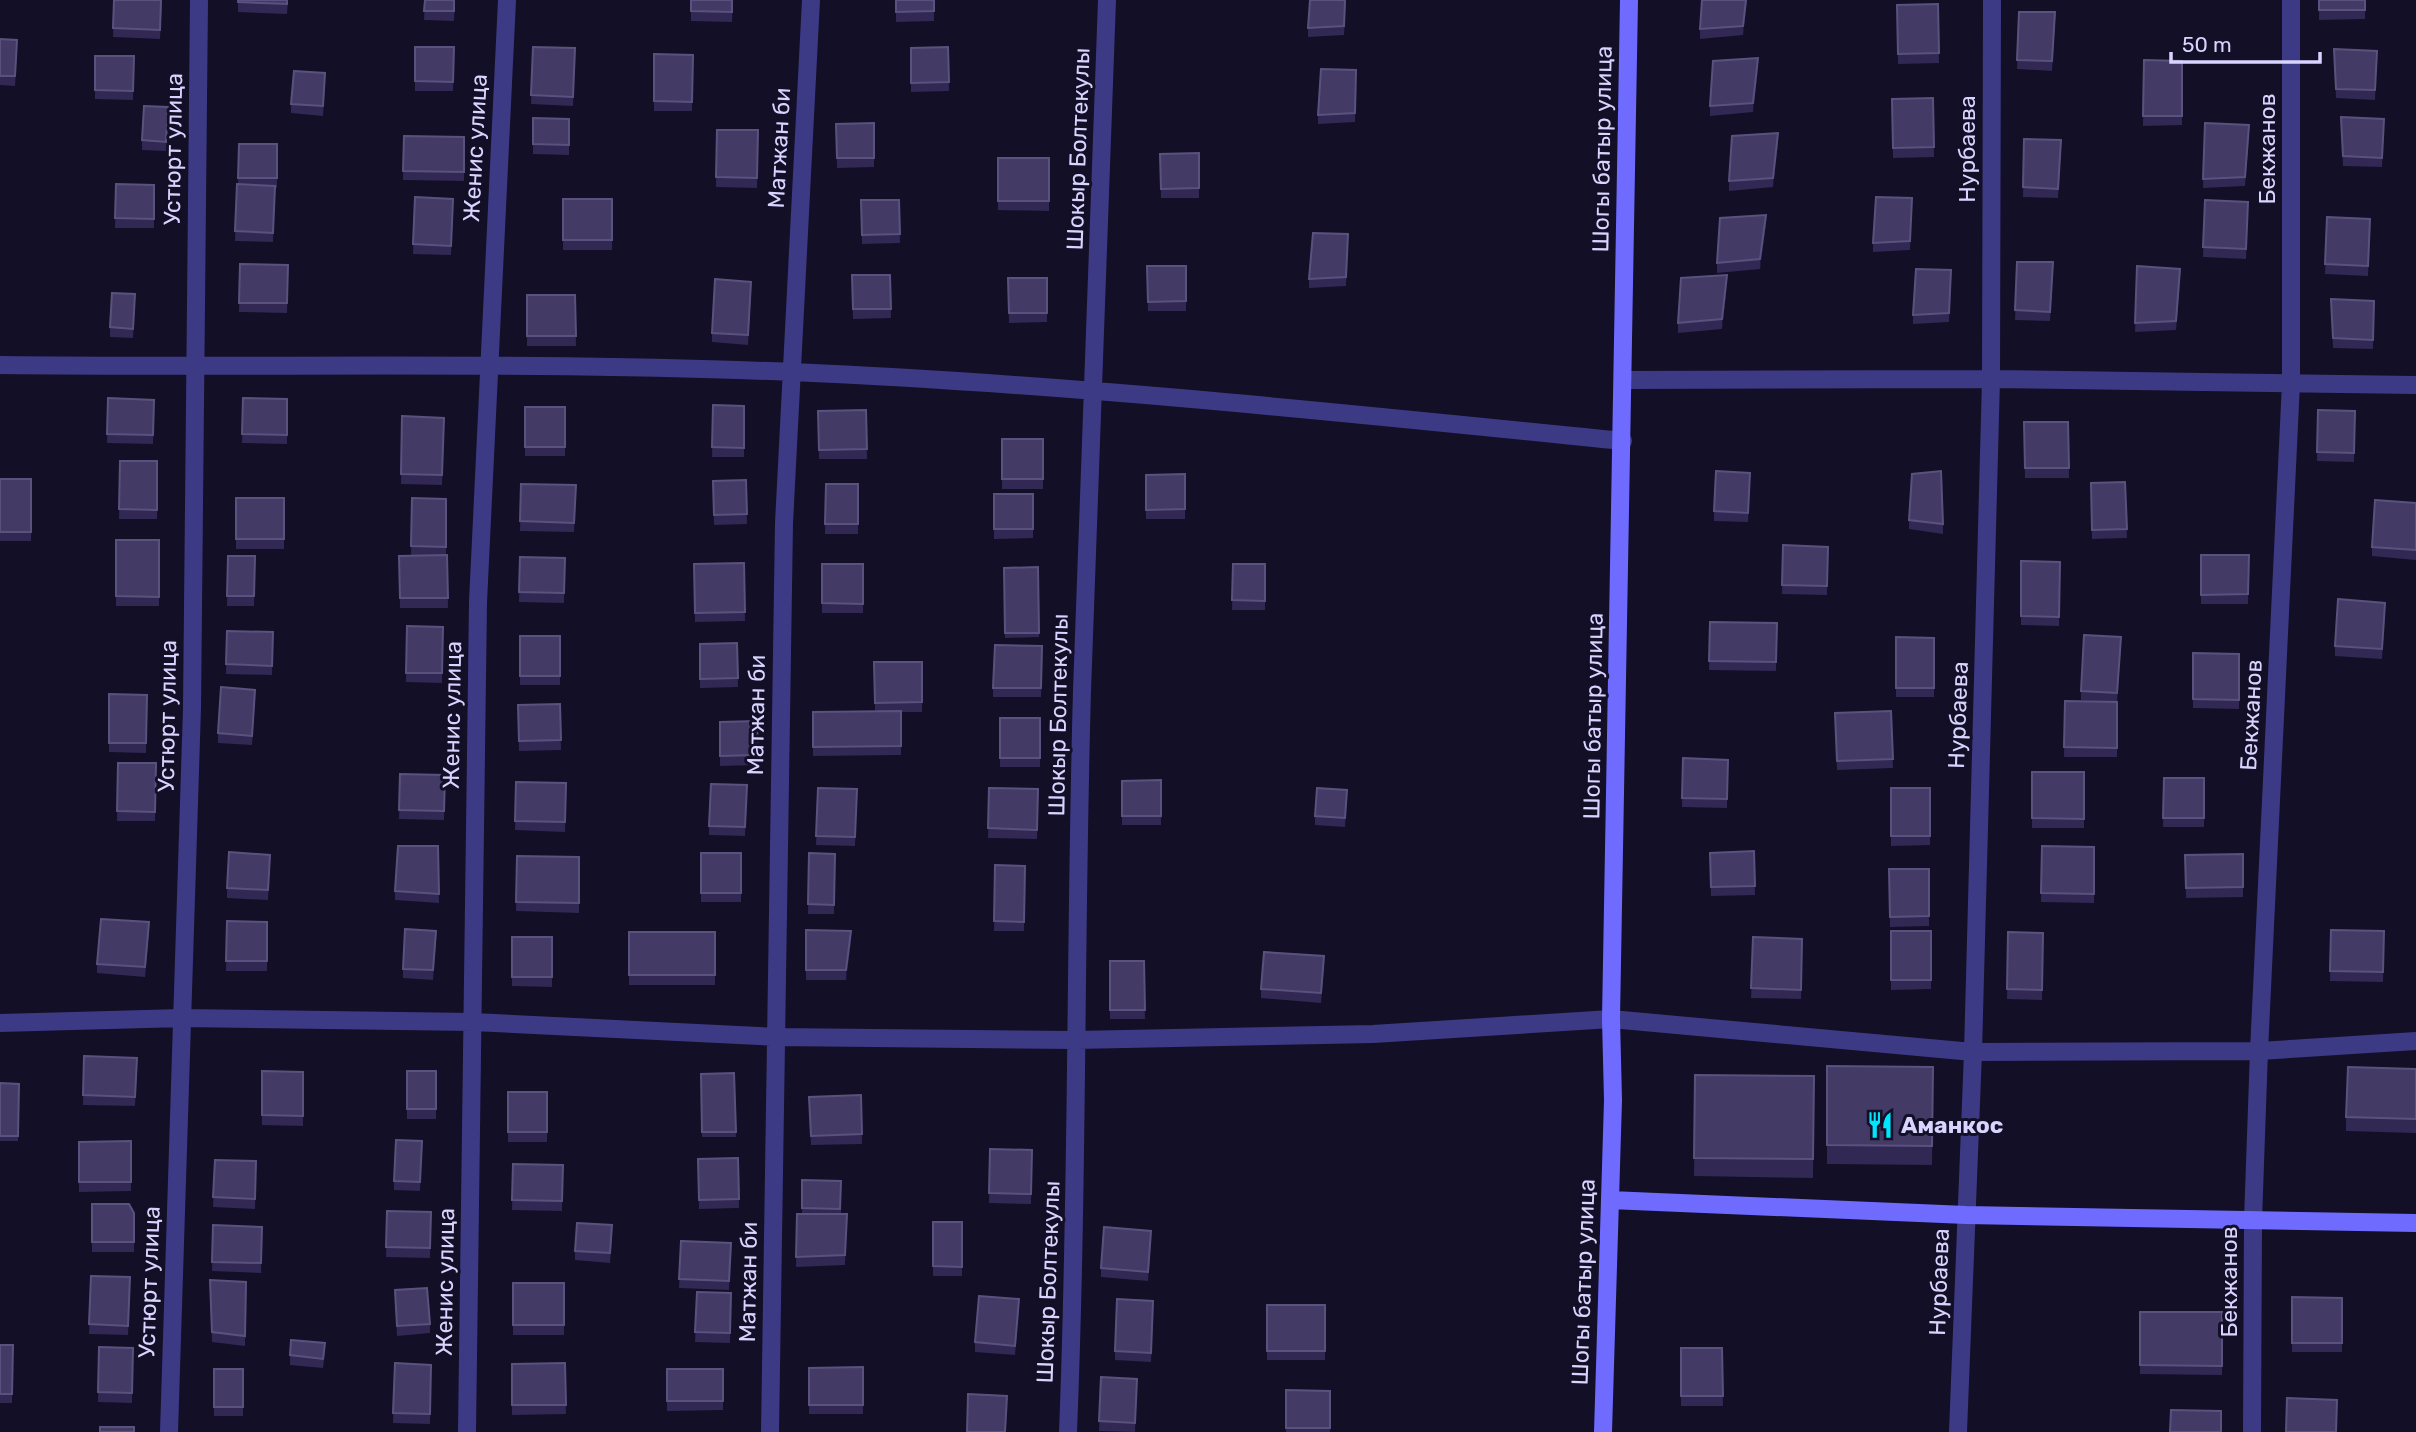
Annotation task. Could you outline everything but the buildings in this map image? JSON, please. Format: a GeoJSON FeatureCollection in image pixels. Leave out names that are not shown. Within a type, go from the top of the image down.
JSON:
{"type":"FeatureCollection","features":[{"type":"Feature","properties":{"kind":"street","name":"Устюрт улица"},"geometry":{"type":"LineString","coordinates":[[169,1432],[192,708],[199,0]]}},
{"type":"Feature","properties":{"kind":"street","name":"Женис улица"},"geometry":{"type":"LineString","coordinates":[[467,1432],[478,602],[507,0]]}},
{"type":"Feature","properties":{"kind":"street","name":"Матжан би"},"geometry":{"type":"LineString","coordinates":[[770,1432],[784,523],[811,0]]}},
{"type":"Feature","properties":{"kind":"street","name":"Шокыр Болтекулы"},"geometry":{"type":"LineString","coordinates":[[1068,1432],[1076,1181],[1082,692],[1107,0]]}},
{"type":"Feature","properties":{"kind":"street","name":"Шогы батыр улица"},"geometry":{"type":"LineString","coordinates":[[1603,1432],[1613,1100],[1611,1019],[1629,0]]}},
{"type":"Feature","properties":{"kind":"street","name":"Нурбаева"},"geometry":{"type":"LineString","coordinates":[[1958,1432],[1973,1052],[1992,379],[1992,0]]}},
{"type":"Feature","properties":{"kind":"street","name":"Бекжанов"},"geometry":{"type":"LineString","coordinates":[[2252,1432],[2253,1220],[2259,1051],[2291,383],[2291,0]]}},
{"type":"Feature","properties":{"kind":"street"},"geometry":{"type":"LineString","coordinates":[[0,365],[489,365],[792,372],[1094,389],[1623,441]]}},
{"type":"Feature","properties":{"kind":"street"},"geometry":{"type":"LineString","coordinates":[[1623,380],[1992,379],[2416,385]]}},
{"type":"Feature","properties":{"kind":"street"},"geometry":{"type":"LineString","coordinates":[[0,1023],[182,1018],[473,1022],[776,1037],[1076,1040],[1373,1034],[1611,1019],[1973,1052],[2259,1051],[2416,1041]]}},
{"type":"Feature","properties":{"kind":"street"},"geometry":{"type":"LineString","coordinates":[[1610,1200],[1966,1216],[2416,1223]]}},
{"type":"Feature","properties":{"kind":"place","name":"Аманкос"},"geometry":{"type":"Point","coordinates":[1880,1125]}}]}
